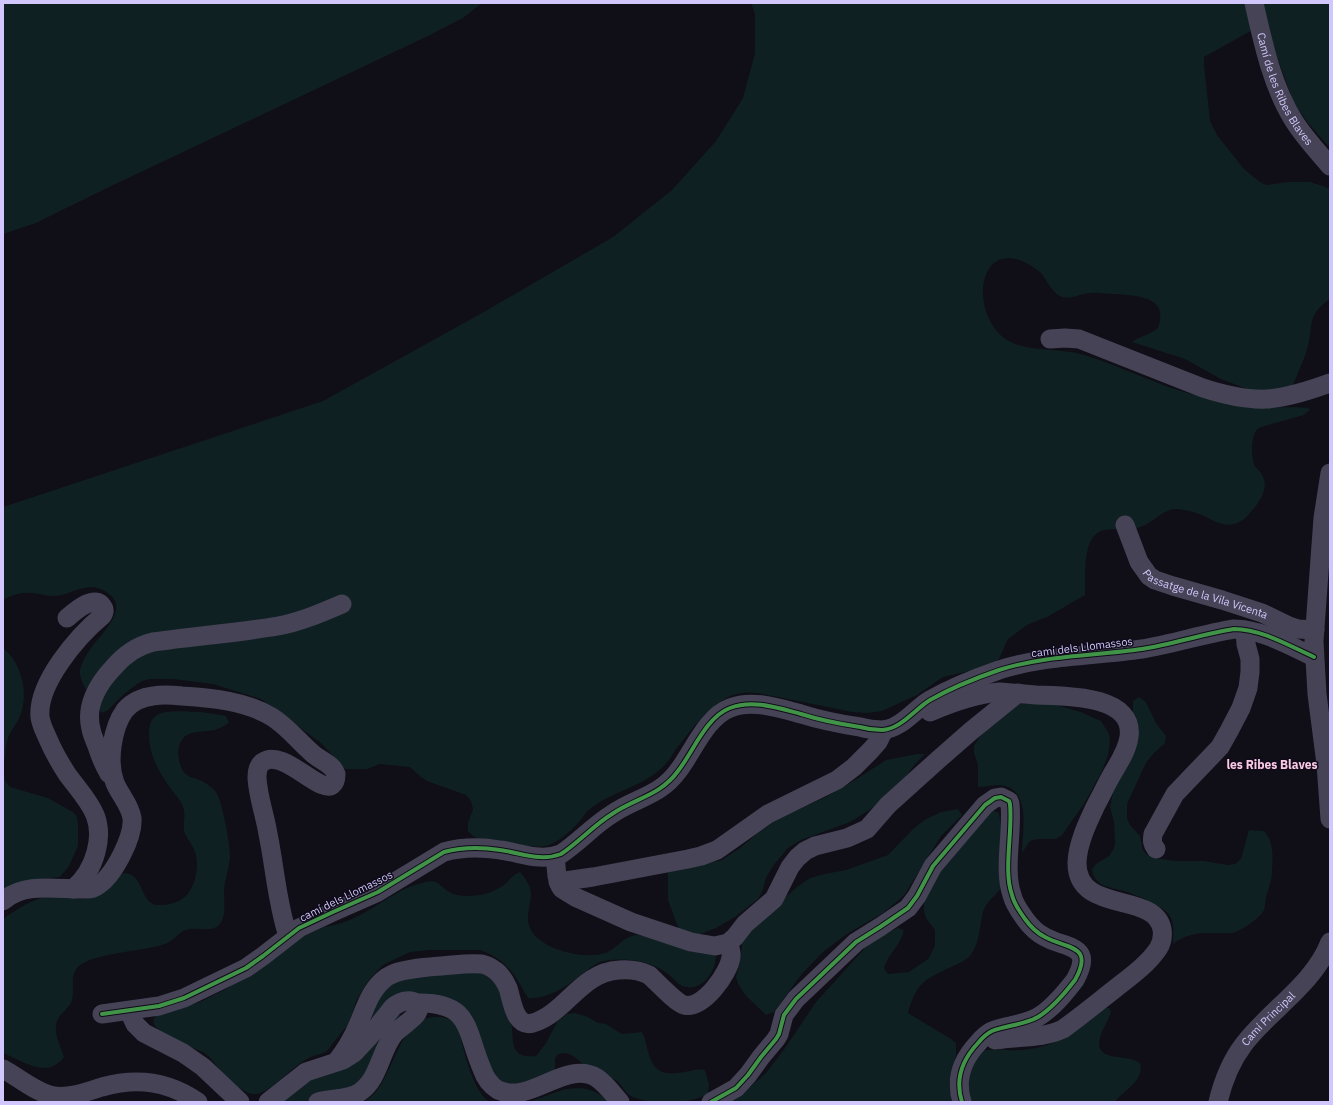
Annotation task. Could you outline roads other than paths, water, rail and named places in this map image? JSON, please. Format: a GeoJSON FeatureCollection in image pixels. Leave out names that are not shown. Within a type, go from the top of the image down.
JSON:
{"type":"FeatureCollection","features":[{"type":"Feature","properties":{"kind":"street","name":"Camí de les Ribes Blaves"},"geometry":{"type":"LineString","coordinates":[[1254,3],[1270,68],[1281,96],[1294,122],[1330,166]]}},
{"type":"Feature","properties":{"kind":"street"},"geometry":{"type":"LineString","coordinates":[[1050,339],[1079,339],[1203,388],[1227,395],[1254,400],[1274,399],[1299,394],[1330,383]]}},
{"type":"Feature","properties":{"kind":"street"},"geometry":{"type":"LineString","coordinates":[[1330,473],[1322,518],[1319,619],[1314,657],[1330,819]]}},
{"type":"Feature","properties":{"kind":"street","name":"Passatge de la Vila Vicenta"},"geometry":{"type":"LineString","coordinates":[[1125,525],[1139,562],[1155,580],[1262,613],[1298,629],[1319,619]]}},
{"type":"Feature","properties":{"kind":"street"},"geometry":{"type":"LineString","coordinates":[[66,618],[86,603],[90,602],[99,603],[104,609],[102,616],[82,634],[70,648],[55,670],[46,689],[40,710],[42,726],[51,745],[66,773],[91,804],[96,815],[99,828],[98,845],[92,865],[87,874],[73,889]]}},
{"type":"Feature","properties":{"kind":"street"},"geometry":{"type":"LineString","coordinates":[[3,901],[15,893],[26,890],[49,888],[92,888],[101,883],[118,861],[130,838],[132,829],[130,812],[102,760],[92,735],[90,724],[90,711],[94,695],[101,683],[116,664],[129,652],[153,642],[279,626],[342,604]]}},
{"type":"Feature","properties":{"kind":"street","name":"camí dels Llomassos"},"geometry":{"type":"LineString","coordinates":[[102,1014],[159,1006],[184,998],[246,968],[288,936],[308,923],[378,892],[444,852],[459,849],[489,848],[536,858],[548,858],[555,856],[568,849],[602,820],[621,808],[649,796],[669,782],[680,769],[716,716],[729,708],[743,704],[758,705],[789,711],[837,724],[890,728],[936,697],[1001,670],[1031,662],[1145,648],[1223,631],[1234,630],[1245,630],[1264,635],[1314,657]]}},
{"type":"Feature","properties":{"kind":"street"},"geometry":{"type":"LineString","coordinates":[[1156,849],[1152,845],[1153,834],[1170,802],[1175,794],[1224,741],[1245,698],[1250,679],[1250,664],[1245,630]]}},
{"type":"Feature","properties":{"kind":"street"},"geometry":{"type":"LineString","coordinates":[[558,882],[688,859],[710,853],[726,845],[768,814],[830,784],[841,777],[854,767],[890,728],[906,724],[938,709],[972,696],[1000,692],[1076,696],[1111,706],[1125,717],[1129,726],[1127,746],[1105,786],[1083,835],[1078,855],[1078,870],[1083,883],[1094,892],[1109,899],[1144,909],[1154,915],[1161,926],[1162,936],[1158,949],[1143,966],[1063,1029],[1043,1036],[1009,1037],[976,1044]]}},
{"type":"Feature","properties":{"kind":"street"},"geometry":{"type":"LineString","coordinates":[[555,856],[558,882],[562,889],[574,898],[631,922],[676,937],[715,946],[728,943],[735,937],[745,924],[774,899],[790,867],[805,851],[815,846],[847,838],[867,829],[888,804],[971,731],[1018,693]]}},
{"type":"Feature","properties":{"kind":"street"},"geometry":{"type":"LineString","coordinates":[[116,784],[112,768],[112,751],[114,734],[117,725],[130,706],[144,698],[157,695],[196,697],[226,701],[249,707],[264,713],[287,728],[313,755],[332,767],[336,774],[336,778],[332,786],[329,787],[322,785],[291,765],[279,760],[265,760],[261,763],[258,770],[259,792],[268,833],[282,917],[288,936]]}},
{"type":"Feature","properties":{"kind":"street"},"geometry":{"type":"LineString","coordinates":[[711,1102],[736,1088],[748,1075],[776,1039],[779,1034],[784,1015],[796,1000],[856,942],[908,908],[913,902],[933,866],[973,818],[991,800],[1001,797],[1009,801],[1010,804],[1009,879],[1014,900],[1027,922],[1035,930],[1045,938],[1077,950],[1081,957],[1081,962],[1075,980],[1048,1010],[1033,1019],[990,1032],[976,1044],[964,1062],[960,1073],[959,1088],[962,1102]]}},
{"type":"Feature","properties":{"kind":"street","name":"Camí Principal"},"geometry":{"type":"LineString","coordinates":[[1218,1102],[1226,1075],[1244,1043],[1301,986],[1323,969],[1330,942]]}},
{"type":"Feature","properties":{"kind":"street"},"geometry":{"type":"LineString","coordinates":[[336,1062],[347,1049],[352,1040],[368,1001],[375,989],[384,979],[395,973],[414,969],[474,964],[486,966],[498,972],[502,977],[508,988],[516,1015],[522,1021],[533,1023],[552,1012],[589,981],[602,974],[616,970],[644,972],[681,1003],[688,1005],[698,1003],[712,991],[731,960],[732,952],[728,943]]}},
{"type":"Feature","properties":{"kind":"street"},"geometry":{"type":"LineString","coordinates":[[268,1102],[306,1072],[336,1062],[354,1053],[366,1041],[393,1007],[397,1004],[408,1001],[443,1006],[458,1014],[469,1031],[479,1064],[486,1078],[493,1087],[502,1092],[513,1093],[529,1091],[569,1075],[583,1074],[596,1078],[600,1081],[620,1102]]}},
{"type":"Feature","properties":{"kind":"street"},"geometry":{"type":"LineString","coordinates":[[318,1102],[355,1095],[369,1084],[391,1039],[398,1030],[418,1013],[419,1009],[415,1003]]}},
{"type":"Feature","properties":{"kind":"street"},"geometry":{"type":"LineString","coordinates":[[129,1011],[135,1024],[144,1033],[183,1053],[203,1067],[240,1102]]}},
{"type":"Feature","properties":{"kind":"street"},"geometry":{"type":"LineString","coordinates":[[3,1069],[42,1092],[53,1096],[71,1096],[112,1084],[138,1082],[162,1084],[198,1102]]}},
{"type":"Feature","properties":{"kind":"district","name":"les Ribes Blaves"},"geometry":{"type":"Point","coordinates":[1272,765]}}]}
